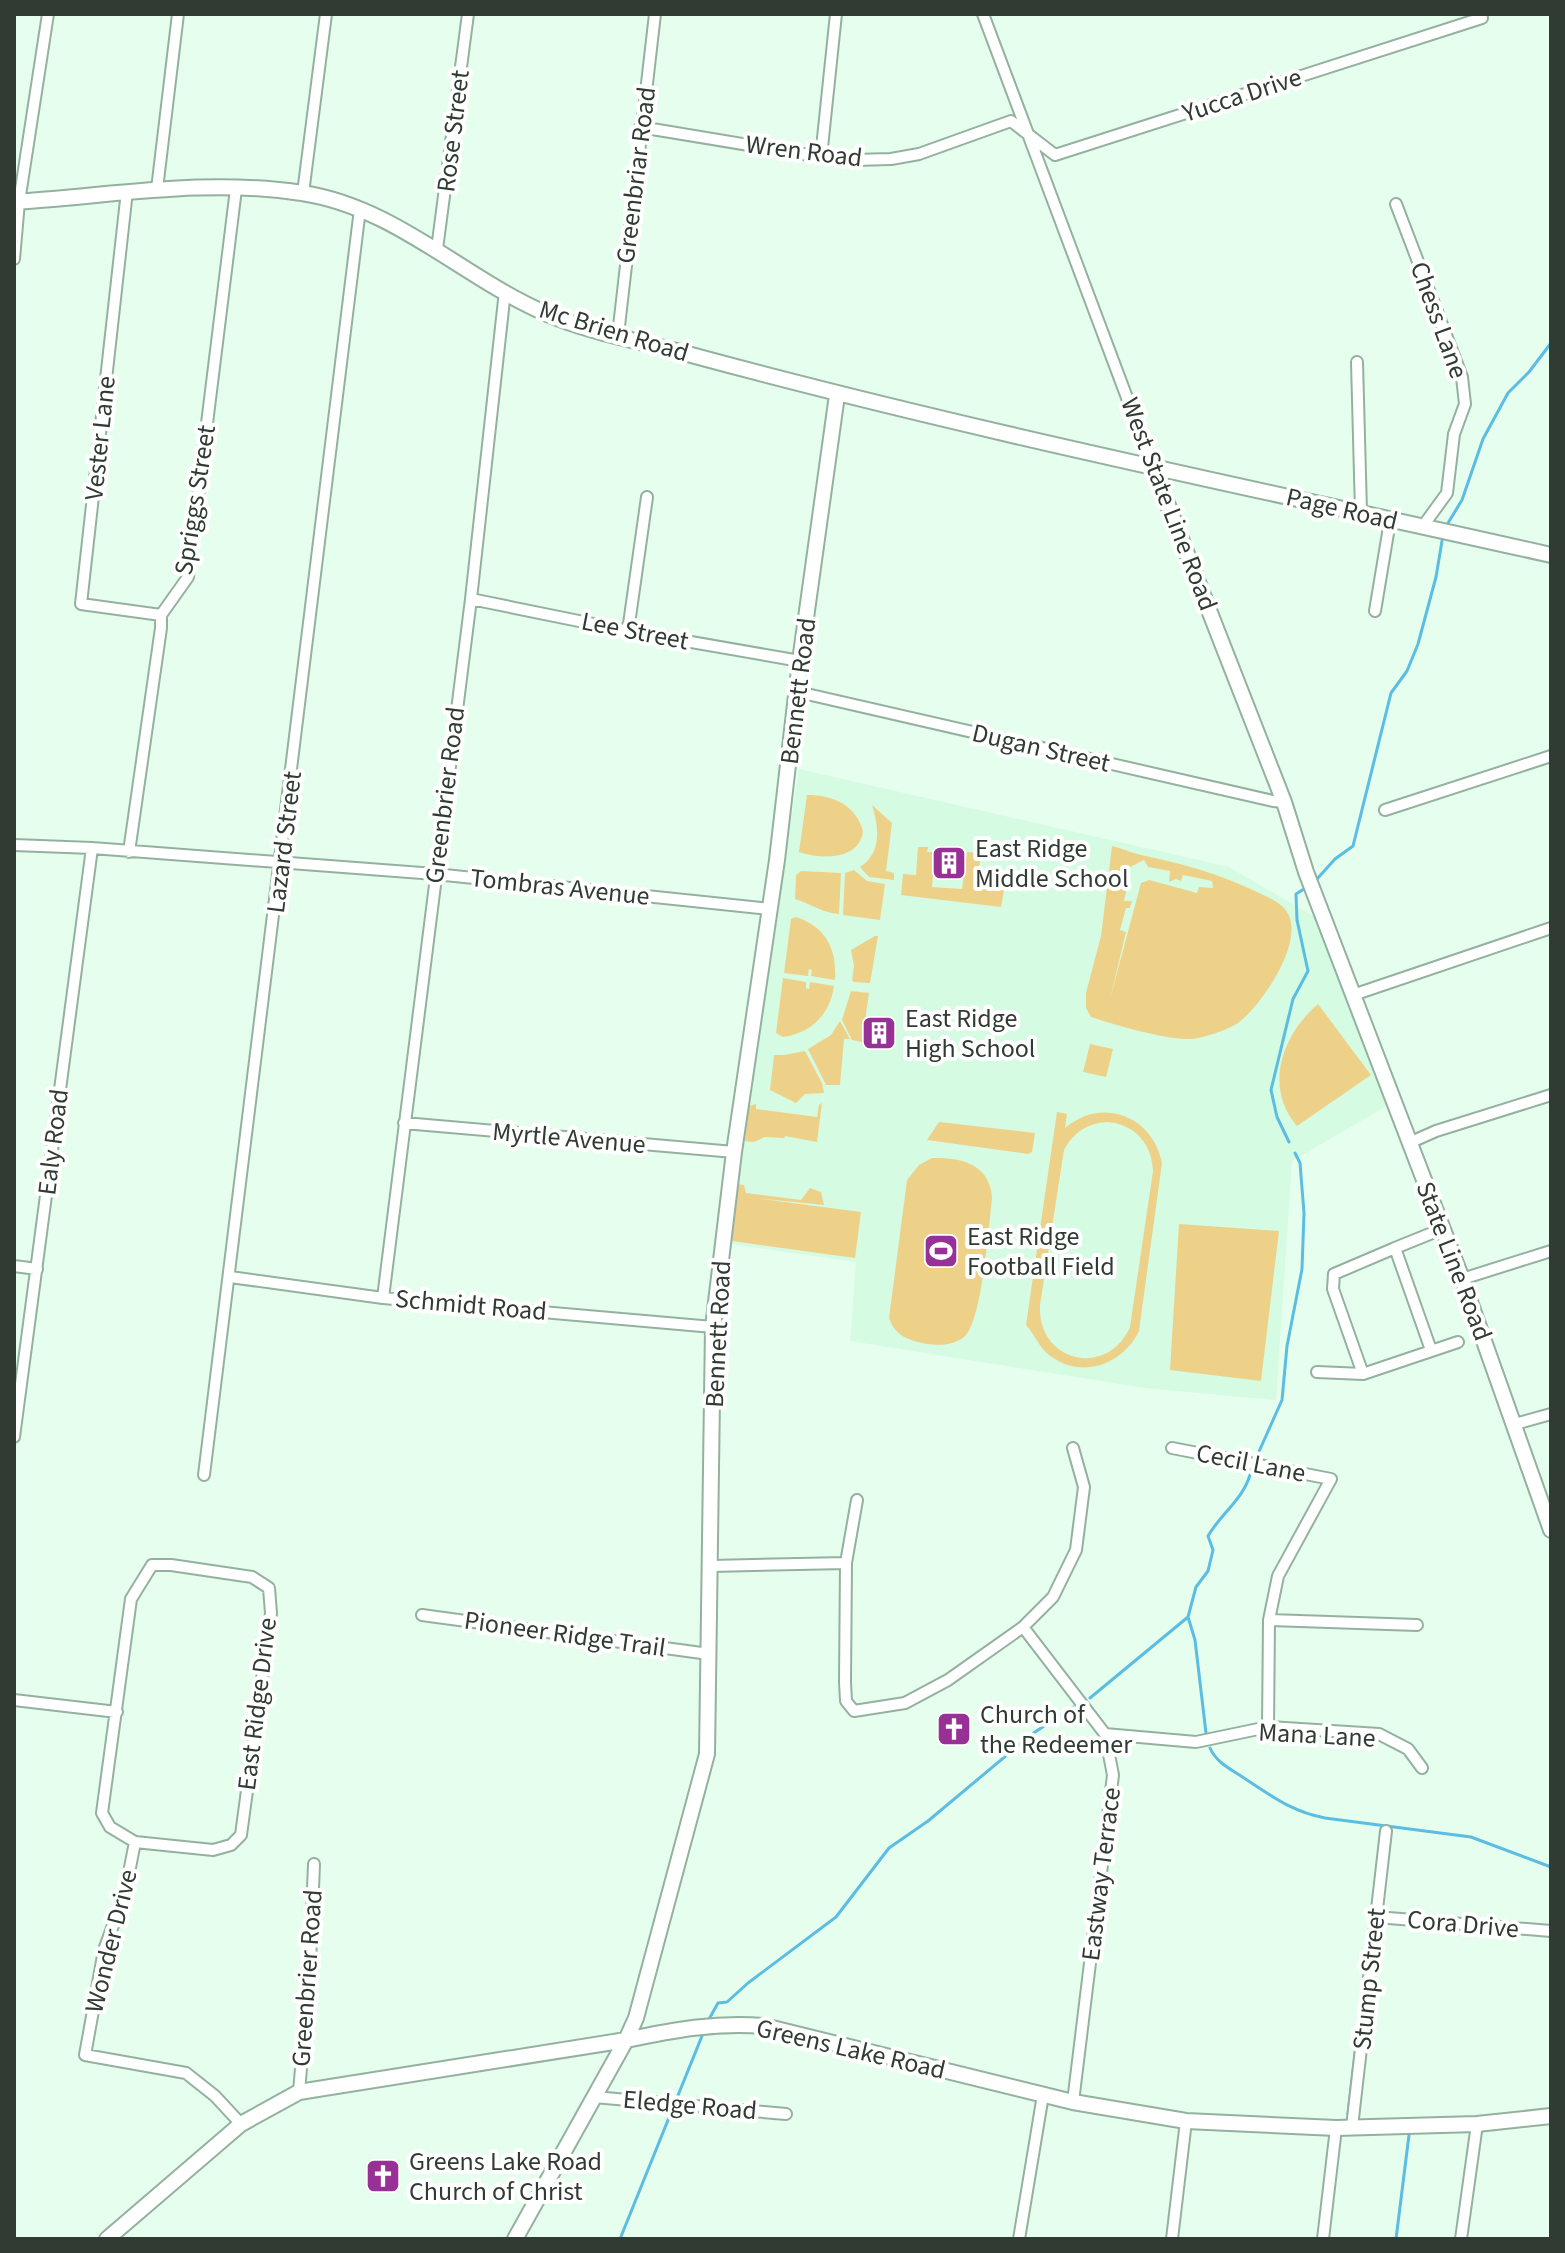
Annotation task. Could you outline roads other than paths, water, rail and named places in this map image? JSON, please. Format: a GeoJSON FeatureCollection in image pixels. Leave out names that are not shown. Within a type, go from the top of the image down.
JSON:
{"type":"FeatureCollection","features":[{"type":"Feature","properties":{"kind":"street"},"geometry":{"type":"LineString","coordinates":[[14,259],[17,202],[48,14]]}},
{"type":"Feature","properties":{"kind":"street"},"geometry":{"type":"LineString","coordinates":[[157,189],[178,14]]}},
{"type":"Feature","properties":{"kind":"street"},"geometry":{"type":"LineString","coordinates":[[303,193],[326,14]]}},
{"type":"Feature","properties":{"kind":"street","name":"Rose Street"},"geometry":{"type":"LineString","coordinates":[[437,249],[468,14]]}},
{"type":"Feature","properties":{"kind":"street","name":"Greenbriar Road"},"geometry":{"type":"LineString","coordinates":[[618,335],[655,14]]}},
{"type":"Feature","properties":{"kind":"street"},"geometry":{"type":"LineString","coordinates":[[821,157],[836,14]]}},
{"type":"Feature","properties":{"kind":"street","name":"West State Line Road"},"geometry":{"type":"LineString","coordinates":[[983,14],[1153,467],[1284,802],[1306,872],[1353,995]]}},
{"type":"Feature","properties":{"kind":"street","name":"Yucca Drive"},"geometry":{"type":"LineString","coordinates":[[1011,121],[1055,155],[1482,18]]}},
{"type":"Feature","properties":{"kind":"street","name":"Wren Road"},"geometry":{"type":"LineString","coordinates":[[640,127],[821,157],[891,159],[919,154],[1011,121]]}},
{"type":"Feature","properties":{"kind":"street","name":"Mc Brien Road"},"geometry":{"type":"LineString","coordinates":[[17,202],[157,189],[303,193],[360,209],[437,249],[468,271],[546,314],[837,395],[1133,461]]}},
{"type":"Feature","properties":{"kind":"street","name":"Spriggs Street"},"geometry":{"type":"LineString","coordinates":[[129,852],[161,615],[188,577],[236,189]]}},
{"type":"Feature","properties":{"kind":"street","name":"Vester Lane"},"geometry":{"type":"LineString","coordinates":[[127,191],[81,604],[161,615]]}},
{"type":"Feature","properties":{"kind":"street","name":"Chess Lane"},"geometry":{"type":"LineString","coordinates":[[1396,204],[1462,377],[1465,404],[1454,434],[1447,493],[1423,526]]}},
{"type":"Feature","properties":{"kind":"street","name":"Lazard Street"},"geometry":{"type":"LineString","coordinates":[[204,1475],[360,209]]}},
{"type":"Feature","properties":{"kind":"street","name":"Greenbrier Road"},"geometry":{"type":"LineString","coordinates":[[383,1298],[471,599],[505,291]]}},
{"type":"Feature","properties":{"kind":"street"},"geometry":{"type":"LineString","coordinates":[[1357,362],[1361,512]]}},
{"type":"Feature","properties":{"kind":"street","name":"Bennett Road"},"geometry":{"type":"LineString","coordinates":[[515,2239],[636,2018],[707,1754],[713,1327],[837,395]]}},
{"type":"Feature","properties":{"kind":"street","name":"Page Road"},"geometry":{"type":"LineString","coordinates":[[1133,461],[1551,555]]}},
{"type":"Feature","properties":{"kind":"street"},"geometry":{"type":"LineString","coordinates":[[628,631],[647,497]]}},
{"type":"Feature","properties":{"kind":"street"},"geometry":{"type":"LineString","coordinates":[[1375,611],[1390,521]]}},
{"type":"Feature","properties":{"kind":"street","name":"Lee Street"},"geometry":{"type":"LineString","coordinates":[[471,599],[800,661]]}},
{"type":"Feature","properties":{"kind":"street","name":"Dugan Street"},"geometry":{"type":"LineString","coordinates":[[798,692],[1284,802]]}},
{"type":"Feature","properties":{"kind":"street"},"geometry":{"type":"LineString","coordinates":[[1385,810],[1551,756]]}},
{"type":"Feature","properties":{"kind":"street","name":"Tombras Avenue"},"geometry":{"type":"LineString","coordinates":[[14,845],[435,874],[770,909]]}},
{"type":"Feature","properties":{"kind":"street","name":"Ealy Road"},"geometry":{"type":"LineString","coordinates":[[14,1437],[92,848]]}},
{"type":"Feature","properties":{"kind":"street"},"geometry":{"type":"LineString","coordinates":[[1353,995],[1551,928]]}},
{"type":"Feature","properties":{"kind":"street","name":"State Line Road"},"geometry":{"type":"LineString","coordinates":[[1353,995],[1462,1279],[1551,1530]]}},
{"type":"Feature","properties":{"kind":"street"},"geometry":{"type":"LineString","coordinates":[[1409,1143],[1436,1131],[1551,1095]]}},
{"type":"Feature","properties":{"kind":"street","name":"Myrtle Avenue"},"geometry":{"type":"LineString","coordinates":[[404,1123],[734,1152]]}},
{"type":"Feature","properties":{"kind":"street"},"geometry":{"type":"LineString","coordinates":[[1363,1374],[1333,1289],[1334,1274],[1442,1229]]}},
{"type":"Feature","properties":{"kind":"street"},"geometry":{"type":"LineString","coordinates":[[1395,1248],[1431,1350]]}},
{"type":"Feature","properties":{"kind":"street"},"geometry":{"type":"LineString","coordinates":[[1462,1279],[1551,1251]]}},
{"type":"Feature","properties":{"kind":"street"},"geometry":{"type":"LineString","coordinates":[[14,1266],[37,1269]]}},
{"type":"Feature","properties":{"kind":"street","name":"Schmidt Road"},"geometry":{"type":"LineString","coordinates":[[230,1277],[383,1298],[713,1327]]}},
{"type":"Feature","properties":{"kind":"street"},"geometry":{"type":"LineString","coordinates":[[1317,1372],[1363,1374],[1458,1342]]}},
{"type":"Feature","properties":{"kind":"street"},"geometry":{"type":"LineString","coordinates":[[1515,1424],[1551,1414]]}},
{"type":"Feature","properties":{"kind":"street"},"geometry":{"type":"LineString","coordinates":[[857,1500],[846,1563],[846,1701],[854,1711],[905,1703],[948,1680],[1023,1627],[1053,1597],[1076,1550],[1084,1487],[1073,1448]]}},
{"type":"Feature","properties":{"kind":"street","name":"Cecil Lane"},"geometry":{"type":"LineString","coordinates":[[1172,1448],[1331,1479],[1278,1576],[1269,1620]]}},
{"type":"Feature","properties":{"kind":"street"},"geometry":{"type":"LineString","coordinates":[[711,1566],[846,1563]]}},
{"type":"Feature","properties":{"kind":"street","name":"East Ridge Drive"},"geometry":{"type":"LineString","coordinates":[[152,1565],[252,1577],[269,1588],[271,1613],[241,1835],[231,1845],[213,1850],[135,1842],[110,1827],[102,1813],[117,1712],[131,1599],[152,1565]]}},
{"type":"Feature","properties":{"kind":"street","name":"Pioneer Ridge Trail"},"geometry":{"type":"LineString","coordinates":[[422,1615],[709,1654]]}},
{"type":"Feature","properties":{"kind":"street"},"geometry":{"type":"LineString","coordinates":[[1268,1727],[1269,1620],[1417,1625]]}},
{"type":"Feature","properties":{"kind":"street","name":"Eastway Terrace"},"geometry":{"type":"LineString","coordinates":[[1023,1627],[1105,1734],[1113,1775],[1073,2102]]}},
{"type":"Feature","properties":{"kind":"street"},"geometry":{"type":"LineString","coordinates":[[14,1700],[117,1712]]}},
{"type":"Feature","properties":{"kind":"street","name":"Mana Lane"},"geometry":{"type":"LineString","coordinates":[[1105,1734],[1196,1742],[1268,1727],[1379,1734],[1408,1749],[1422,1768]]}},
{"type":"Feature","properties":{"kind":"street","name":"Stump Street"},"geometry":{"type":"LineString","coordinates":[[1352,2127],[1386,1831]]}},
{"type":"Feature","properties":{"kind":"street","name":"Wonder Drive"},"geometry":{"type":"LineString","coordinates":[[135,1842],[125,1893],[104,1950],[85,2055],[186,2073],[215,2096],[241,2124]]}},
{"type":"Feature","properties":{"kind":"street","name":"Greenbrier Road"},"geometry":{"type":"LineString","coordinates":[[299,2092],[310,1963],[314,1864]]}},
{"type":"Feature","properties":{"kind":"street","name":"Cora Drive"},"geometry":{"type":"LineString","coordinates":[[1376,1917],[1551,1931]]}},
{"type":"Feature","properties":{"kind":"street","name":"Greens Lake Road"},"geometry":{"type":"LineString","coordinates":[[107,2239],[241,2124],[299,2092],[626,2040],[689,2027],[730,2023],[764,2026],[1073,2102],[1186,2121],[1336,2128],[1477,2124],[1551,2116]]}},
{"type":"Feature","properties":{"kind":"street"},"geometry":{"type":"LineString","coordinates":[[1019,2239],[1043,2095]]}},
{"type":"Feature","properties":{"kind":"street","name":"Eledge Road"},"geometry":{"type":"LineString","coordinates":[[594,2097],[786,2114]]}},
{"type":"Feature","properties":{"kind":"street"},"geometry":{"type":"LineString","coordinates":[[1172,2239],[1186,2121]]}},
{"type":"Feature","properties":{"kind":"street"},"geometry":{"type":"LineString","coordinates":[[1461,2239],[1477,2124]]}},
{"type":"Feature","properties":{"kind":"street"},"geometry":{"type":"LineString","coordinates":[[1323,2239],[1336,2128]]}},
{"type":"Feature","properties":{"kind":"waterway"},"geometry":{"type":"LineString","coordinates":[[1448,523],[1462,500],[1483,439],[1508,393],[1551,343]]}},
{"type":"Feature","properties":{"kind":"waterway"},"geometry":{"type":"LineString","coordinates":[[1317,879],[1335,859],[1353,846],[1391,693],[1407,671],[1418,644],[1442,541]]}},
{"type":"Feature","properties":{"kind":"waterway"},"geometry":{"type":"LineString","coordinates":[[1289,1142],[1277,1117],[1271,1090],[1293,999],[1308,971],[1297,920],[1296,894],[1304,889]]}},
{"type":"Feature","properties":{"kind":"waterway"},"geometry":{"type":"LineString","coordinates":[[1257,1456],[1282,1400],[1287,1346],[1302,1269],[1304,1213],[1300,1163],[1295,1153]]}},
{"type":"Feature","properties":{"kind":"waterway"},"geometry":{"type":"LineString","coordinates":[[1090,1698],[1188,1617],[1196,1587],[1208,1571],[1213,1550],[1208,1536],[1242,1492],[1250,1475]]}},
{"type":"Feature","properties":{"kind":"waterway"},"geometry":{"type":"LineString","coordinates":[[1188,1617],[1195,1640],[1206,1733]]}},
{"type":"Feature","properties":{"kind":"waterway"},"geometry":{"type":"LineString","coordinates":[[708,2021],[718,2003],[727,2002],[836,1917],[889,1848],[928,1821],[1032,1734],[1073,1707]]}},
{"type":"Feature","properties":{"kind":"waterway"},"geometry":{"type":"LineString","coordinates":[[1210,1748],[1226,1766],[1303,1812],[1325,1818],[1471,1837],[1551,1867]]}},
{"type":"Feature","properties":{"kind":"waterway"},"geometry":{"type":"LineString","coordinates":[[1348,2114],[1366,1960]]}},
{"type":"Feature","properties":{"kind":"waterway"},"geometry":{"type":"LineString","coordinates":[[620,2239],[704,2031]]}},
{"type":"Feature","properties":{"kind":"waterway"},"geometry":{"type":"LineString","coordinates":[[1396,2239],[1409,2135]]}},
{"type":"Feature","properties":{"kind":"place","name":"East Ridge Middle School"},"geometry":{"type":"Point","coordinates":[949,863]}},
{"type":"Feature","properties":{"kind":"place","name":"East Ridge High School"},"geometry":{"type":"Point","coordinates":[879,1033]}},
{"type":"Feature","properties":{"kind":"place","name":"East Ridge Football Field"},"geometry":{"type":"Point","coordinates":[941,1251]}},
{"type":"Feature","properties":{"kind":"place","name":"Church of the Redeemer"},"geometry":{"type":"Point","coordinates":[954,1729]}},
{"type":"Feature","properties":{"kind":"place","name":"Greens Lake Road Church of Christ"},"geometry":{"type":"Point","coordinates":[383,2176]}}]}
